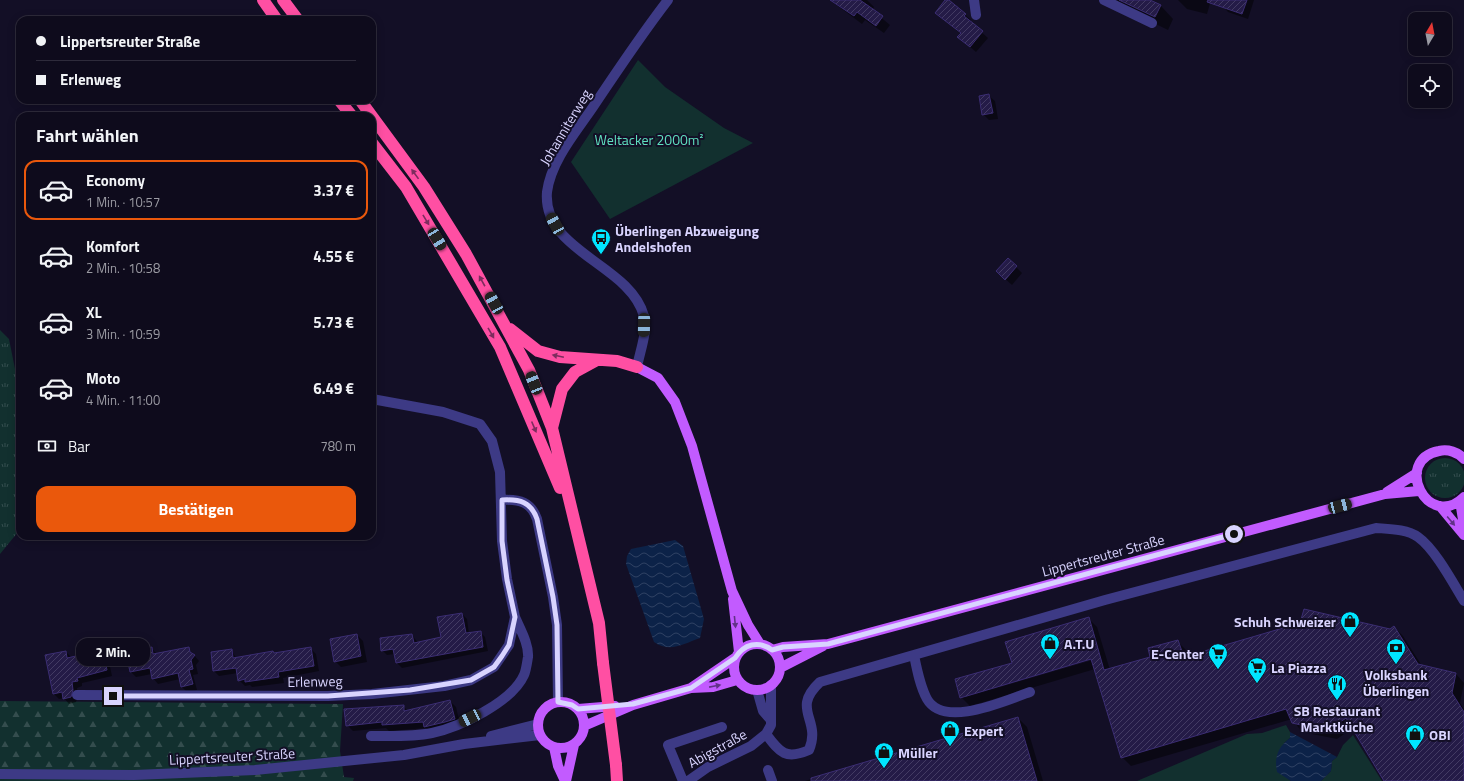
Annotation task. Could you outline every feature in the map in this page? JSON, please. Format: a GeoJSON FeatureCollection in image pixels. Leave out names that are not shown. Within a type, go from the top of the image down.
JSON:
{"type":"FeatureCollection","features":[{"type":"Feature","properties":{"kind":"highway"},"geometry":{"type":"LineString","coordinates":[[262,0],[274,16]]}},
{"type":"Feature","properties":{"kind":"highway"},"geometry":{"type":"LineString","coordinates":[[283,0],[295,16]]}},
{"type":"Feature","properties":{"kind":"highway"},"geometry":{"type":"LineString","coordinates":[[342,104],[349,112]]}},
{"type":"Feature","properties":{"kind":"highway"},"geometry":{"type":"LineString","coordinates":[[376,122],[424,187],[466,254],[529,370],[552,428],[599,623],[618,781]]}},
{"type":"Feature","properties":{"kind":"highway"},"geometry":{"type":"LineString","coordinates":[[376,148],[406,187],[500,347],[572,513]]}},
{"type":"Feature","properties":{"kind":"highway"},"geometry":{"type":"LineString","coordinates":[[507,328],[538,351],[560,357],[618,361],[637,367]]}},
{"type":"Feature","properties":{"kind":"highway"},"geometry":{"type":"LineString","coordinates":[[552,428],[562,389],[574,372],[597,360]]}},
{"type":"Feature","properties":{"kind":"main road"},"geometry":{"type":"LineString","coordinates":[[637,367],[658,378],[674,402],[692,446],[732,591],[748,625],[760,644],[772,650],[779,661],[780,668],[776,681],[765,689],[757,690],[743,686],[738,680],[734,670],[737,655],[732,591]]}},
{"type":"Feature","properties":{"kind":"main road"},"geometry":{"type":"LineString","coordinates":[[1464,460],[1453,452],[1444,450],[1434,452],[1426,457],[1420,464],[1416,482],[1419,491],[1428,501],[1440,506],[1447,506],[1462,499],[1464,526]]}},
{"type":"Feature","properties":{"kind":"main road","name":"Lippertsreuter Straße"},"geometry":{"type":"LineString","coordinates":[[1385,494],[1417,472]]}},
{"type":"Feature","properties":{"kind":"main road","name":"Lippertsreuter Straße"},"geometry":{"type":"LineString","coordinates":[[772,650],[783,647],[828,644],[1385,494],[1419,491]]}},
{"type":"Feature","properties":{"kind":"main road"},"geometry":{"type":"LineString","coordinates":[[1440,506],[1464,535]]}},
{"type":"Feature","properties":{"kind":"main road"},"geometry":{"type":"LineString","coordinates":[[691,688],[749,645],[760,644]]}},
{"type":"Feature","properties":{"kind":"main road","name":"Lippertsreuter Straße"},"geometry":{"type":"LineString","coordinates":[[780,668],[828,644]]}},
{"type":"Feature","properties":{"kind":"main road"},"geometry":{"type":"LineString","coordinates":[[584,726],[633,704],[691,688],[713,687],[738,680]]}},
{"type":"Feature","properties":{"kind":"main road"},"geometry":{"type":"LineString","coordinates":[[558,702],[572,705],[578,709],[582,716],[584,726],[581,737],[574,745],[568,748],[554,747],[544,741],[540,735],[538,724],[542,712],[547,707],[558,702]]}},
{"type":"Feature","properties":{"kind":"main road"},"geometry":{"type":"LineString","coordinates":[[578,709],[633,704]]}},
{"type":"Feature","properties":{"kind":"main road"},"geometry":{"type":"LineString","coordinates":[[566,781],[574,745]]}},
{"type":"Feature","properties":{"kind":"main road"},"geometry":{"type":"LineString","coordinates":[[554,747],[558,766],[566,781]]}},
{"type":"Feature","properties":{"kind":"street","name":"Johanniterweg"},"geometry":{"type":"LineString","coordinates":[[637,367],[644,334],[644,317],[636,297],[624,284],[560,233],[549,215],[547,192],[553,169],[571,139],[642,34],[668,0]]}},
{"type":"Feature","properties":{"kind":"street"},"geometry":{"type":"LineString","coordinates":[[974,0],[976,15]]}},
{"type":"Feature","properties":{"kind":"street"},"geometry":{"type":"LineString","coordinates":[[1104,0],[1152,23]]}},
{"type":"Feature","properties":{"kind":"street","name":"Erlenweg"},"geometry":{"type":"LineString","coordinates":[[371,736],[409,736],[433,733],[460,723],[502,700],[518,685],[524,675],[528,656],[524,639],[515,617],[507,580],[502,541],[500,472],[492,441],[480,424],[443,412],[376,400]]}},
{"type":"Feature","properties":{"kind":"street"},"geometry":{"type":"LineString","coordinates":[[502,500],[524,502],[533,508],[537,519],[553,597],[557,625],[558,702]]}},
{"type":"Feature","properties":{"kind":"street"},"geometry":{"type":"LineString","coordinates":[[766,734],[773,744],[790,756],[796,756],[809,750],[814,733],[806,707],[807,699],[810,692],[820,682],[1113,598],[1376,528],[1396,529],[1418,537],[1433,553],[1464,601]]}},
{"type":"Feature","properties":{"kind":"street","name":"Erlenweg"},"geometry":{"type":"LineString","coordinates":[[77,694],[328,696],[372,694],[444,686],[471,680],[494,667],[509,645],[515,617]]}},
{"type":"Feature","properties":{"kind":"street"},"geometry":{"type":"LineString","coordinates":[[914,655],[922,687],[928,700],[936,710],[952,713],[972,710],[1030,692]]}},
{"type":"Feature","properties":{"kind":"street","name":"Abigstraße"},"geometry":{"type":"LineString","coordinates":[[688,781],[708,767],[751,746],[766,734],[770,724],[772,708],[771,685]]}},
{"type":"Feature","properties":{"kind":"street"},"geometry":{"type":"LineString","coordinates":[[757,690],[763,711],[770,718]]}},
{"type":"Feature","properties":{"kind":"street","name":"Lippertsreuter Straße"},"geometry":{"type":"LineString","coordinates":[[464,744],[538,724]]}},
{"type":"Feature","properties":{"kind":"street"},"geometry":{"type":"LineString","coordinates":[[683,781],[668,745],[722,727]]}},
{"type":"Feature","properties":{"kind":"street","name":"Lippertsreuter Straße"},"geometry":{"type":"LineString","coordinates":[[0,774],[134,775],[255,770],[404,755],[464,744],[540,735]]}},
{"type":"Feature","properties":{"kind":"street"},"geometry":{"type":"LineString","coordinates":[[768,770],[772,781]]}},
{"type":"Feature","properties":{"kind":"green space","name":"Weltacker 2000m²"},"geometry":{"type":"Polygon","coordinates":[[[638,60],[665,87],[724,128],[753,143],[610,219],[571,162],[638,60]]]}},
{"type":"Feature","properties":{"kind":"green space"},"geometry":{"type":"Polygon","coordinates":[[[0,330],[9,339],[16,374],[16,534],[0,554],[0,330]]]}},
{"type":"Feature","properties":{"kind":"green space"},"geometry":{"type":"Polygon","coordinates":[[[1449,458],[1456,461],[1462,467],[1465,478],[1464,486],[1456,495],[1449,498],[1441,498],[1434,495],[1426,486],[1425,474],[1428,467],[1437,459],[1449,458]]]}},
{"type":"Feature","properties":{"kind":"green space"},"geometry":{"type":"Polygon","coordinates":[[[0,701],[343,704],[340,751],[344,777],[354,778],[353,781],[0,781],[0,701]]]}},
{"type":"Feature","properties":{"kind":"green space"},"geometry":{"type":"Polygon","coordinates":[[[1286,725],[1290,732],[1290,738],[1284,743],[1286,777],[1291,781],[1137,781],[1247,734],[1262,733],[1286,725]]]}},
{"type":"Feature","properties":{"kind":"green space"},"geometry":{"type":"Polygon","coordinates":[[[1353,735],[1382,781],[1321,781],[1331,771],[1332,761],[1337,757],[1343,745],[1353,735]]]}},
{"type":"Feature","properties":{"kind":"water"},"geometry":{"type":"Polygon","coordinates":[[[675,540],[683,546],[704,619],[700,638],[682,645],[666,647],[654,642],[626,564],[627,556],[631,549],[675,540]]]}},
{"type":"Feature","properties":{"kind":"water"},"geometry":{"type":"Polygon","coordinates":[[[1290,732],[1337,757],[1332,761],[1331,771],[1321,781],[1291,781],[1277,772],[1276,762],[1278,753],[1282,745],[1290,738],[1290,732]]]}},
{"type":"Feature","properties":{"kind":"building"},"geometry":{"type":"Polygon","coordinates":[[[830,0],[860,0],[883,16],[876,26],[857,12],[854,16],[830,0]]]}},
{"type":"Feature","properties":{"kind":"building"},"geometry":{"type":"Polygon","coordinates":[[[945,0],[949,0],[966,14],[964,16],[983,31],[970,47],[957,37],[961,33],[935,13],[945,0]]]}},
{"type":"Feature","properties":{"kind":"building"},"geometry":{"type":"Polygon","coordinates":[[[1119,0],[1150,0],[1161,5],[1155,17],[1119,0]]]}},
{"type":"Feature","properties":{"kind":"building"},"geometry":{"type":"Polygon","coordinates":[[[1208,0],[1247,0],[1242,14],[1207,2],[1208,0]]]}},
{"type":"Feature","properties":{"kind":"building"},"geometry":{"type":"Polygon","coordinates":[[[989,94],[993,113],[982,115],[979,96],[989,94]]]}},
{"type":"Feature","properties":{"kind":"building"},"geometry":{"type":"Polygon","coordinates":[[[1008,258],[1017,266],[1005,280],[996,271],[1008,258]]]}},
{"type":"Feature","properties":{"kind":"building","name":"La Piazza"},"geometry":{"type":"Polygon","coordinates":[[[1304,609],[1390,629],[1394,626],[1418,664],[1456,673],[1452,693],[1464,712],[1464,781],[1384,781],[1346,718],[1328,731],[1292,723],[1286,709],[1121,758],[1091,659],[960,698],[955,679],[1012,663],[1005,642],[1089,617],[1104,670],[1150,657],[1148,648],[1178,640],[1184,657],[1300,623],[1304,609]]]}},
{"type":"Feature","properties":{"kind":"building"},"geometry":{"type":"Polygon","coordinates":[[[462,613],[466,633],[481,631],[483,647],[396,663],[393,649],[381,651],[380,638],[412,634],[414,643],[441,637],[437,617],[462,613]]]}},
{"type":"Feature","properties":{"kind":"building"},"geometry":{"type":"Polygon","coordinates":[[[357,634],[361,656],[334,662],[330,639],[357,634]]]}},
{"type":"Feature","properties":{"kind":"building"},"geometry":{"type":"Polygon","coordinates":[[[152,647],[153,654],[189,647],[190,652],[195,655],[191,660],[193,669],[189,670],[193,684],[181,687],[178,673],[152,679],[150,668],[130,672],[126,653],[152,647]]]}},
{"type":"Feature","properties":{"kind":"building"},"geometry":{"type":"Polygon","coordinates":[[[311,647],[314,666],[278,672],[279,677],[245,682],[245,679],[238,681],[236,668],[213,671],[211,652],[232,649],[233,658],[273,651],[274,653],[311,647]]]}},
{"type":"Feature","properties":{"kind":"building"},"geometry":{"type":"Polygon","coordinates":[[[103,650],[107,670],[77,678],[78,681],[72,682],[73,690],[71,697],[63,699],[62,692],[53,694],[45,655],[66,651],[67,658],[103,650]]]}},
{"type":"Feature","properties":{"kind":"building"},"geometry":{"type":"Polygon","coordinates":[[[450,700],[455,719],[445,722],[424,727],[423,722],[382,725],[382,722],[346,726],[344,709],[404,705],[404,711],[450,700]]]}},
{"type":"Feature","properties":{"kind":"building"},"geometry":{"type":"Polygon","coordinates":[[[1018,717],[1037,781],[811,781],[811,778],[1018,717]]]}},
{"type":"Feature","properties":{"kind":"place","name":"Überlingen Abzweigung Andelshofen"},"geometry":{"type":"Point","coordinates":[601,255]}},
{"type":"Feature","properties":{"kind":"place","name":"Schuh Schweizer"},"geometry":{"type":"Point","coordinates":[1350,638]}},
{"type":"Feature","properties":{"kind":"place","name":"A.T.U"},"geometry":{"type":"Point","coordinates":[1050,660]}},
{"type":"Feature","properties":{"kind":"place","name":"Volksbank Überlingen"},"geometry":{"type":"Point","coordinates":[1396,665]}},
{"type":"Feature","properties":{"kind":"place","name":"E-Center"},"geometry":{"type":"Point","coordinates":[1218,670]}},
{"type":"Feature","properties":{"kind":"place","name":"La Piazza"},"geometry":{"type":"Point","coordinates":[1257,684]}},
{"type":"Feature","properties":{"kind":"place","name":"SB Restaurant Marktküche"},"geometry":{"type":"Point","coordinates":[1337,701]}},
{"type":"Feature","properties":{"kind":"place","name":"Expert"},"geometry":{"type":"Point","coordinates":[950,747]}},
{"type":"Feature","properties":{"kind":"place","name":"OBI"},"geometry":{"type":"Point","coordinates":[1415,751]}},
{"type":"Feature","properties":{"kind":"place","name":"Müller"},"geometry":{"type":"Point","coordinates":[884,769]}},
{"type":"Feature","properties":{"kind":"route"},"geometry":{"type":"LineString","coordinates":[[113,696],[328,696],[372,694],[410,690],[444,686],[471,680],[494,667],[502,656],[509,645],[515,617],[507,580],[502,541],[502,500],[524,502],[533,508],[537,519],[553,597],[557,625],[558,702],[565,702],[578,709],[633,704],[691,688],[735,658],[739,652],[749,645],[760,644],[767,646],[772,650],[783,647],[828,644],[1234,534]]}}]}
